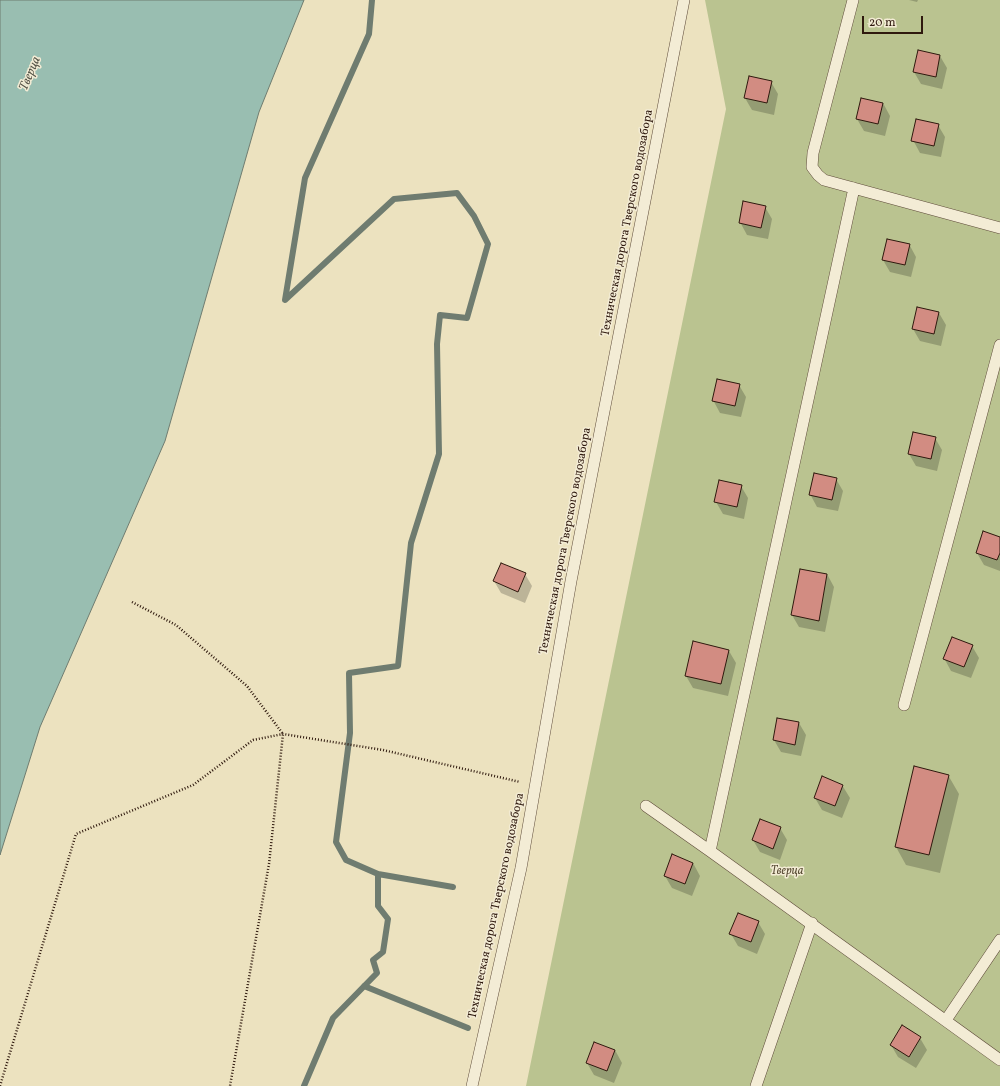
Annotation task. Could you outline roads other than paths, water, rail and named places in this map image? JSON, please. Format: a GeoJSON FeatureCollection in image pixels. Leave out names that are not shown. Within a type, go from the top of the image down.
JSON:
{"type":"FeatureCollection","features":[{"type":"Feature","properties":{"kind":"lane","name":"Техническая дорога Тверского водозабора"},"geometry":{"type":"LineString","coordinates":[[472,1086],[521,868],[571,581],[684,0]]}},
{"type":"Feature","properties":{"kind":"lane"},"geometry":{"type":"LineString","coordinates":[[853,0],[813,153],[812,167],[824,180],[1000,228]]}},
{"type":"Feature","properties":{"kind":"lane"},"geometry":{"type":"LineString","coordinates":[[710,851],[854,188]]}},
{"type":"Feature","properties":{"kind":"lane"},"geometry":{"type":"LineString","coordinates":[[904,705],[1000,345]]}},
{"type":"Feature","properties":{"kind":"lane"},"geometry":{"type":"LineString","coordinates":[[646,806],[812,923],[1000,1060]]}},
{"type":"Feature","properties":{"kind":"lane"},"geometry":{"type":"LineString","coordinates":[[756,1086],[812,923]]}},
{"type":"Feature","properties":{"kind":"lane"},"geometry":{"type":"LineString","coordinates":[[946,1020],[1000,940]]}},
{"type":"Feature","properties":{"kind":"water","name":"Тверца"},"geometry":{"type":"Polygon","coordinates":[[[0,0],[304,0],[259,112],[165,441],[40,727],[0,855],[0,0]]]}},
{"type":"Feature","properties":{"kind":"waterway"},"geometry":{"type":"LineString","coordinates":[[372,0],[369,34],[305,178],[285,300],[394,199],[457,193],[474,216],[488,244],[467,318],[440,315],[437,344],[439,454],[411,543],[398,666],[349,673],[350,733],[336,842],[346,860],[378,874],[453,887]]}},
{"type":"Feature","properties":{"kind":"waterway"},"geometry":{"type":"LineString","coordinates":[[304,1086],[333,1018],[377,973],[373,960],[383,952],[388,919],[378,906],[378,874]]}},
{"type":"Feature","properties":{"kind":"waterway"},"geometry":{"type":"LineString","coordinates":[[364,986],[468,1028]]}}]}
